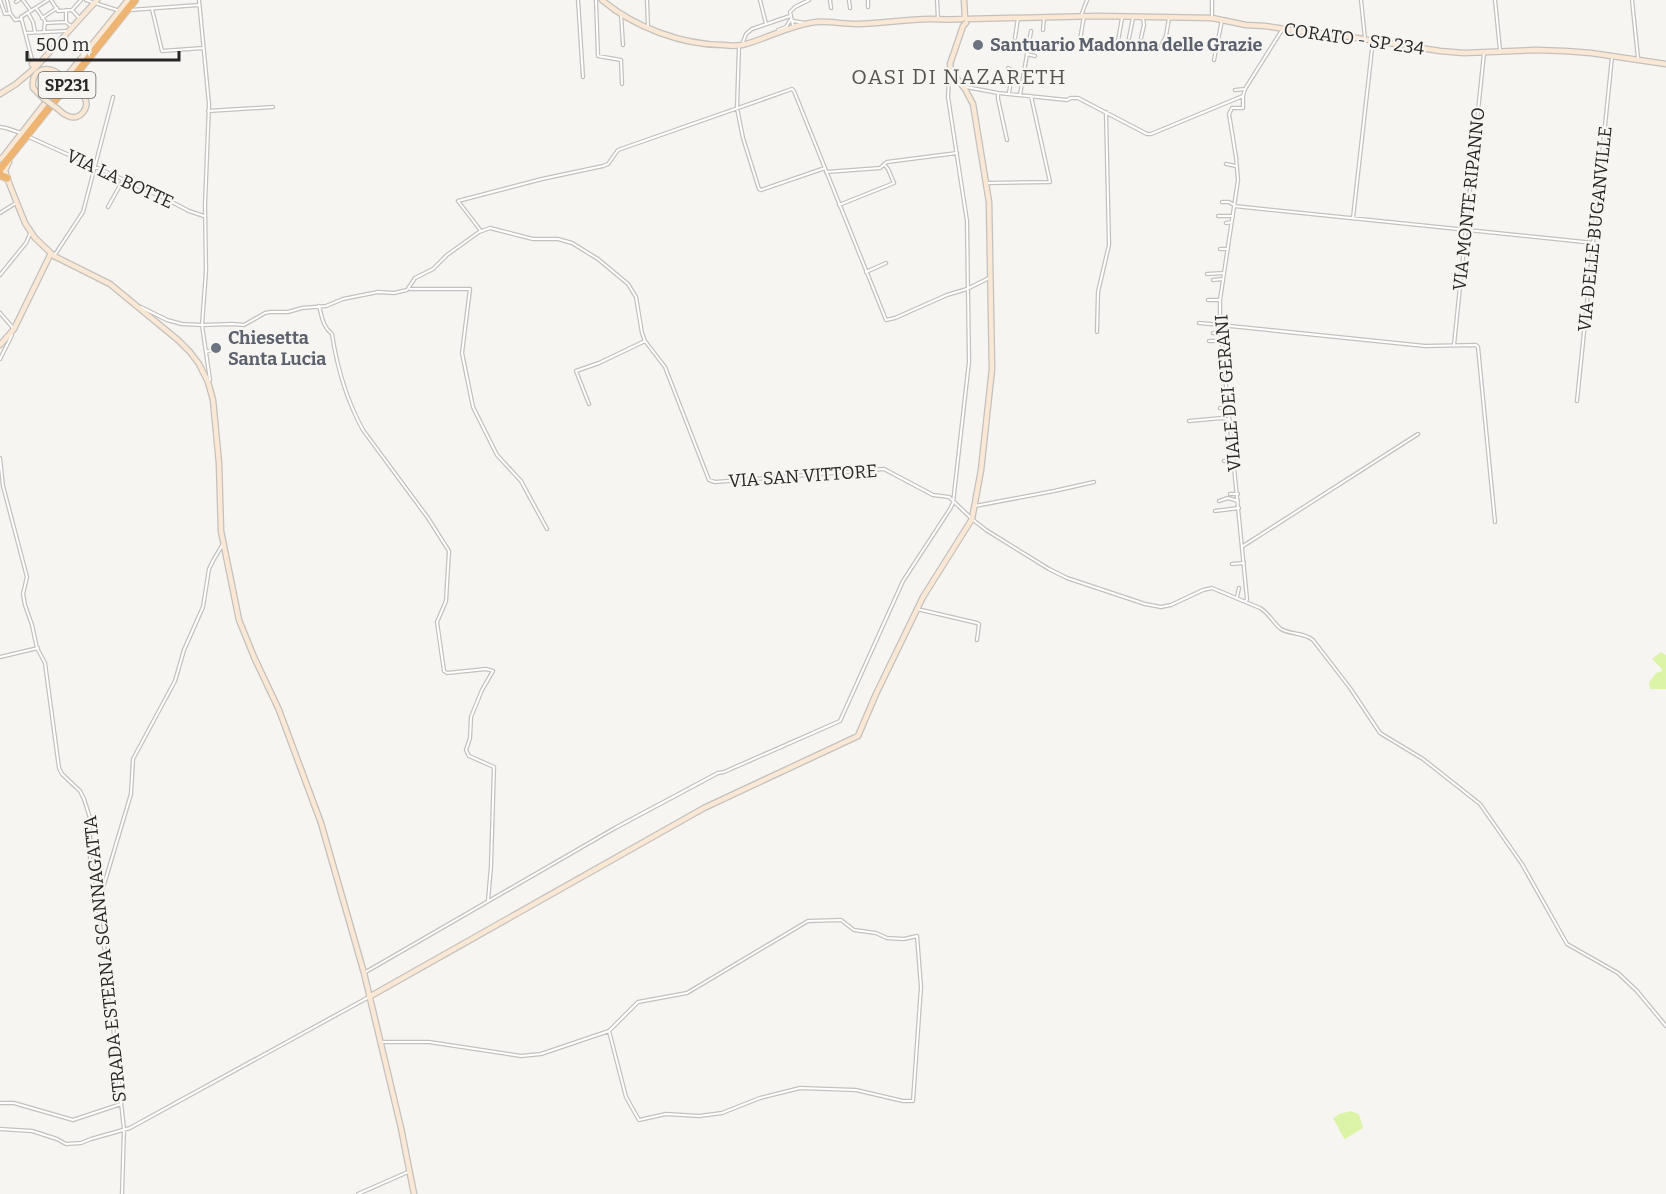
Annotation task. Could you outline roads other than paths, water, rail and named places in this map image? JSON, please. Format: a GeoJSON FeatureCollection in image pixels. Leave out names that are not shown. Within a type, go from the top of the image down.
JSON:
{"type":"FeatureCollection","features":[{"type":"Feature","properties":{"kind":"highway","name":"SP231"},"geometry":{"type":"LineString","coordinates":[[2,172],[133,0]]}},
{"type":"Feature","properties":{"kind":"main road"},"geometry":{"type":"LineString","coordinates":[[133,0],[130,10],[76,78],[74,87],[64,93],[2,172],[35,238],[53,254],[110,284],[190,352],[208,382],[213,400],[218,452],[221,531],[239,621],[279,710],[321,823],[364,973],[414,1194]]}},
{"type":"Feature","properties":{"kind":"main road"},"geometry":{"type":"LineString","coordinates":[[2,156],[58,88],[61,78],[70,72],[120,11],[133,0]]}},
{"type":"Feature","properties":{"kind":"main road","name":"CORATO - SP 234"},"geometry":{"type":"LineString","coordinates":[[602,0],[621,14],[676,39],[716,45],[741,45],[793,26],[818,22],[855,24],[938,19],[1083,16],[1212,18],[1246,25],[1283,28],[1440,51],[1484,53],[1565,51],[1666,64]]}},
{"type":"Feature","properties":{"kind":"main road"},"geometry":{"type":"LineString","coordinates":[[369,997],[696,812],[858,736],[928,588],[972,519],[981,470],[992,369],[989,202],[973,104],[951,71],[950,64],[964,20],[964,0]]}},
{"type":"Feature","properties":{"kind":"main road"},"geometry":{"type":"LineString","coordinates":[[0,94],[25,77],[35,63],[96,1]]}},
{"type":"Feature","properties":{"kind":"main road"},"geometry":{"type":"LineString","coordinates":[[61,78],[53,71],[40,70],[33,79],[33,88],[43,98],[71,117],[81,114],[86,104],[85,98],[74,87]]}},
{"type":"Feature","properties":{"kind":"main road"},"geometry":{"type":"LineString","coordinates":[[0,345],[13,331],[53,254]]}},
{"type":"Feature","properties":{"kind":"street"},"geometry":{"type":"LineString","coordinates":[[0,0],[5,14],[10,13]]}},
{"type":"Feature","properties":{"kind":"street"},"geometry":{"type":"LineString","coordinates":[[7,0],[10,13],[15,20],[22,19]]}},
{"type":"Feature","properties":{"kind":"street"},"geometry":{"type":"LineString","coordinates":[[30,0],[21,1],[29,12],[34,32]]}},
{"type":"Feature","properties":{"kind":"street"},"geometry":{"type":"LineString","coordinates":[[35,63],[21,17],[49,0],[58,11],[72,10],[81,0]]}},
{"type":"Feature","properties":{"kind":"street"},"geometry":{"type":"LineString","coordinates":[[86,0],[96,1],[120,11]]}},
{"type":"Feature","properties":{"kind":"street"},"geometry":{"type":"LineString","coordinates":[[199,0],[209,104],[205,216],[206,271],[202,325],[210,380],[208,382]]}},
{"type":"Feature","properties":{"kind":"street"},"geometry":{"type":"LineString","coordinates":[[578,0],[583,77]]}},
{"type":"Feature","properties":{"kind":"street"},"geometry":{"type":"LineString","coordinates":[[596,0],[598,56],[621,60],[622,84]]}},
{"type":"Feature","properties":{"kind":"street"},"geometry":{"type":"LineString","coordinates":[[647,0],[648,27]]}},
{"type":"Feature","properties":{"kind":"street"},"geometry":{"type":"LineString","coordinates":[[760,0],[766,24]]}},
{"type":"Feature","properties":{"kind":"street"},"geometry":{"type":"LineString","coordinates":[[777,32],[786,27],[793,9],[809,0]]}},
{"type":"Feature","properties":{"kind":"street"},"geometry":{"type":"LineString","coordinates":[[830,0],[831,8]]}},
{"type":"Feature","properties":{"kind":"street"},"geometry":{"type":"LineString","coordinates":[[849,0],[850,8]]}},
{"type":"Feature","properties":{"kind":"street"},"geometry":{"type":"LineString","coordinates":[[868,0],[868,7]]}},
{"type":"Feature","properties":{"kind":"street"},"geometry":{"type":"LineString","coordinates":[[937,0],[938,19]]}},
{"type":"Feature","properties":{"kind":"street"},"geometry":{"type":"LineString","coordinates":[[1080,40],[1087,0]]}},
{"type":"Feature","properties":{"kind":"street"},"geometry":{"type":"LineString","coordinates":[[1212,0],[1212,18]]}},
{"type":"Feature","properties":{"kind":"street"},"geometry":{"type":"LineString","coordinates":[[1361,0],[1365,39]]}},
{"type":"Feature","properties":{"kind":"street"},"geometry":{"type":"LineString","coordinates":[[1495,0],[1500,52]]}},
{"type":"Feature","properties":{"kind":"street"},"geometry":{"type":"LineString","coordinates":[[1632,0],[1638,61]]}},
{"type":"Feature","properties":{"kind":"street"},"geometry":{"type":"LineString","coordinates":[[130,10],[200,5]]}},
{"type":"Feature","properties":{"kind":"street"},"geometry":{"type":"LineString","coordinates":[[36,8],[44,23],[44,32]]}},
{"type":"Feature","properties":{"kind":"street"},"geometry":{"type":"LineString","coordinates":[[42,18],[57,8]]}},
{"type":"Feature","properties":{"kind":"street"},"geometry":{"type":"LineString","coordinates":[[152,9],[162,51],[203,48]]}},
{"type":"Feature","properties":{"kind":"street"},"geometry":{"type":"LineString","coordinates":[[25,33],[60,32],[70,29],[66,22],[66,10]]}},
{"type":"Feature","properties":{"kind":"street"},"geometry":{"type":"LineString","coordinates":[[72,10],[80,19]]}},
{"type":"Feature","properties":{"kind":"street"},"geometry":{"type":"LineString","coordinates":[[621,14],[623,45]]}},
{"type":"Feature","properties":{"kind":"street"},"geometry":{"type":"LineString","coordinates":[[791,17],[748,31],[741,45],[737,108],[743,138],[760,190],[825,170],[880,168],[887,162],[957,153]]}},
{"type":"Feature","properties":{"kind":"street"},"geometry":{"type":"LineString","coordinates":[[791,17],[796,22],[809,23]]}},
{"type":"Feature","properties":{"kind":"street"},"geometry":{"type":"LineString","coordinates":[[791,17],[793,26]]}},
{"type":"Feature","properties":{"kind":"street"},"geometry":{"type":"LineString","coordinates":[[1043,30],[1044,17]]}},
{"type":"Feature","properties":{"kind":"street"},"geometry":{"type":"LineString","coordinates":[[1015,38],[1018,18]]}},
{"type":"Feature","properties":{"kind":"street"},"geometry":{"type":"LineString","coordinates":[[1118,41],[1122,18]]}},
{"type":"Feature","properties":{"kind":"street"},"geometry":{"type":"LineString","coordinates":[[1130,38],[1133,18]]}},
{"type":"Feature","properties":{"kind":"street"},"geometry":{"type":"LineString","coordinates":[[1141,38],[1143,18]]}},
{"type":"Feature","properties":{"kind":"street"},"geometry":{"type":"LineString","coordinates":[[1161,46],[1166,36],[1169,18]]}},
{"type":"Feature","properties":{"kind":"street"},"geometry":{"type":"LineString","coordinates":[[1214,60],[1222,20]]}},
{"type":"Feature","properties":{"kind":"street"},"geometry":{"type":"LineString","coordinates":[[44,23],[66,22]]}},
{"type":"Feature","properties":{"kind":"street"},"geometry":{"type":"LineString","coordinates":[[60,23],[60,32]]}},
{"type":"Feature","properties":{"kind":"street","name":"VIALE DEI GERANI"},"geometry":{"type":"LineString","coordinates":[[1246,601],[1243,546],[1220,325],[1220,300],[1238,190],[1228,114],[1232,108],[1243,108],[1245,89],[1283,28]]}},
{"type":"Feature","properties":{"kind":"street"},"geometry":{"type":"LineString","coordinates":[[1020,95],[1031,32]]}},
{"type":"Feature","properties":{"kind":"street"},"geometry":{"type":"LineString","coordinates":[[1353,218],[1372,40]]}},
{"type":"Feature","properties":{"kind":"street"},"geometry":{"type":"LineString","coordinates":[[1029,44],[1044,48]]}},
{"type":"Feature","properties":{"kind":"street","name":"VIA MONTE RIPANNO"},"geometry":{"type":"LineString","coordinates":[[1454,345],[1484,53]]}},
{"type":"Feature","properties":{"kind":"street"},"geometry":{"type":"LineString","coordinates":[[1027,54],[1035,56]]}},
{"type":"Feature","properties":{"kind":"street","name":"VIA DELLE BUGANVILLE"},"geometry":{"type":"LineString","coordinates":[[1577,401],[1612,57]]}},
{"type":"Feature","properties":{"kind":"street"},"geometry":{"type":"LineString","coordinates":[[1026,63],[1032,64]]}},
{"type":"Feature","properties":{"kind":"street"},"geometry":{"type":"LineString","coordinates":[[1008,68],[1013,70],[1009,93]]}},
{"type":"Feature","properties":{"kind":"street"},"geometry":{"type":"LineString","coordinates":[[364,973],[605,834],[718,773],[840,721],[903,581],[950,509],[953,499],[969,362],[967,221],[948,97],[951,71]]}},
{"type":"Feature","properties":{"kind":"street"},"geometry":{"type":"LineString","coordinates":[[1024,72],[1030,73]]}},
{"type":"Feature","properties":{"kind":"street"},"geometry":{"type":"LineString","coordinates":[[963,87],[1067,100],[1078,98],[1147,134],[1243,96]]}},
{"type":"Feature","properties":{"kind":"street"},"geometry":{"type":"LineString","coordinates":[[1235,90],[1245,89]]}},
{"type":"Feature","properties":{"kind":"street"},"geometry":{"type":"LineString","coordinates":[[407,290],[415,278],[433,269],[447,255],[482,231],[458,201],[603,166],[608,164],[618,150],[789,90],[794,91],[884,318],[888,320],[967,289],[991,277]]}},
{"type":"Feature","properties":{"kind":"street"},"geometry":{"type":"LineString","coordinates":[[998,93],[1007,140]]}},
{"type":"Feature","properties":{"kind":"street"},"geometry":{"type":"LineString","coordinates":[[986,183],[1050,182],[1031,96]]}},
{"type":"Feature","properties":{"kind":"street"},"geometry":{"type":"LineString","coordinates":[[53,254],[83,212],[113,97]]}},
{"type":"Feature","properties":{"kind":"street"},"geometry":{"type":"LineString","coordinates":[[208,111],[273,107]]}},
{"type":"Feature","properties":{"kind":"street"},"geometry":{"type":"LineString","coordinates":[[1097,332],[1098,292],[1109,245],[1106,112]]}},
{"type":"Feature","properties":{"kind":"street"},"geometry":{"type":"LineString","coordinates":[[0,127],[21,133]]}},
{"type":"Feature","properties":{"kind":"street"},"geometry":{"type":"LineString","coordinates":[[31,135],[36,140]]}},
{"type":"Feature","properties":{"kind":"street","name":"VIA LA BOTTE"},"geometry":{"type":"LineString","coordinates":[[31,135],[36,140],[189,211],[205,216]]}},
{"type":"Feature","properties":{"kind":"street"},"geometry":{"type":"LineString","coordinates":[[839,205],[894,183],[884,164]]}},
{"type":"Feature","properties":{"kind":"street"},"geometry":{"type":"LineString","coordinates":[[1226,164],[1236,166]]}},
{"type":"Feature","properties":{"kind":"street"},"geometry":{"type":"LineString","coordinates":[[108,207],[123,180]]}},
{"type":"Feature","properties":{"kind":"street"},"geometry":{"type":"LineString","coordinates":[[1222,202],[1594,243]]}},
{"type":"Feature","properties":{"kind":"street"},"geometry":{"type":"LineString","coordinates":[[0,213],[16,203]]}},
{"type":"Feature","properties":{"kind":"street"},"geometry":{"type":"LineString","coordinates":[[1218,216],[1233,216]]}},
{"type":"Feature","properties":{"kind":"street"},"geometry":{"type":"LineString","coordinates":[[1226,223],[1232,222]]}},
{"type":"Feature","properties":{"kind":"street","name":"VIA SAN VITTORE"},"geometry":{"type":"LineString","coordinates":[[482,231],[490,228],[533,239],[558,239],[572,243],[585,249],[628,284],[636,297],[645,341],[664,367],[707,477],[712,482],[884,469],[933,495],[949,496],[953,499]]}},
{"type":"Feature","properties":{"kind":"street"},"geometry":{"type":"LineString","coordinates":[[0,275],[26,243],[31,232]]}},
{"type":"Feature","properties":{"kind":"street"},"geometry":{"type":"LineString","coordinates":[[26,243],[35,238]]}},
{"type":"Feature","properties":{"kind":"street"},"geometry":{"type":"LineString","coordinates":[[1220,249],[1228,249]]}},
{"type":"Feature","properties":{"kind":"street"},"geometry":{"type":"LineString","coordinates":[[866,272],[886,263]]}},
{"type":"Feature","properties":{"kind":"street"},"geometry":{"type":"LineString","coordinates":[[1207,273],[1224,273]]}},
{"type":"Feature","properties":{"kind":"street"},"geometry":{"type":"LineString","coordinates":[[1213,280],[1223,279]]}},
{"type":"Feature","properties":{"kind":"street"},"geometry":{"type":"LineString","coordinates":[[138,308],[167,320],[202,325],[244,325],[266,313],[326,306],[343,299],[378,292],[394,293],[412,288],[470,290],[462,353],[473,407],[497,455],[521,481],[547,529]]}},
{"type":"Feature","properties":{"kind":"street"},"geometry":{"type":"LineString","coordinates":[[1208,300],[1220,300]]}},
{"type":"Feature","properties":{"kind":"street"},"geometry":{"type":"LineString","coordinates":[[319,306],[324,324],[332,334],[347,397],[355,415],[363,430],[401,480],[449,551],[446,601],[437,622],[444,671],[447,673],[486,669],[494,673],[482,690],[471,717],[470,738],[466,750],[469,756],[494,767],[488,902]]}},
{"type":"Feature","properties":{"kind":"street"},"geometry":{"type":"LineString","coordinates":[[0,313],[13,331],[0,359]]}},
{"type":"Feature","properties":{"kind":"street"},"geometry":{"type":"LineString","coordinates":[[1199,323],[1425,346],[1476,345],[1495,522]]}},
{"type":"Feature","properties":{"kind":"street"},"geometry":{"type":"LineString","coordinates":[[1213,333],[1221,334]]}},
{"type":"Feature","properties":{"kind":"street"},"geometry":{"type":"LineString","coordinates":[[589,405],[576,371],[645,341]]}},
{"type":"Feature","properties":{"kind":"street"},"geometry":{"type":"LineString","coordinates":[[1209,341],[1222,341]]}},
{"type":"Feature","properties":{"kind":"street"},"geometry":{"type":"LineString","coordinates":[[206,352],[214,349]]}},
{"type":"Feature","properties":{"kind":"street"},"geometry":{"type":"LineString","coordinates":[[1220,408],[1229,409]]}},
{"type":"Feature","properties":{"kind":"street"},"geometry":{"type":"LineString","coordinates":[[1189,421],[1222,418],[1230,420]]}},
{"type":"Feature","properties":{"kind":"street"},"geometry":{"type":"LineString","coordinates":[[1243,546],[1418,434]]}},
{"type":"Feature","properties":{"kind":"street","name":"STRADA ESTERNA SCANNAGATTA"},"geometry":{"type":"LineString","coordinates":[[0,458],[3,486],[27,577],[23,594],[24,605],[45,663],[59,768],[62,774],[80,791],[88,810],[91,828],[90,858],[97,889],[100,925],[111,984],[114,1039],[124,1129],[130,1128],[369,997]]}},
{"type":"Feature","properties":{"kind":"street"},"geometry":{"type":"LineString","coordinates":[[1224,460],[1234,460]]}},
{"type":"Feature","properties":{"kind":"street"},"geometry":{"type":"LineString","coordinates":[[975,506],[1094,482]]}},
{"type":"Feature","properties":{"kind":"street"},"geometry":{"type":"LineString","coordinates":[[1230,494],[1238,494]]}},
{"type":"Feature","properties":{"kind":"street"},"geometry":{"type":"LineString","coordinates":[[1219,501],[1228,498],[1238,501]]}},
{"type":"Feature","properties":{"kind":"street"},"geometry":{"type":"LineString","coordinates":[[953,499],[986,530],[1067,578],[1145,604],[1161,607],[1180,602],[1212,588],[1266,611],[1282,630],[1308,636],[1329,659],[1380,733],[1423,759],[1480,804],[1522,864],[1567,944],[1618,973],[1666,1026]]}},
{"type":"Feature","properties":{"kind":"street"},"geometry":{"type":"LineString","coordinates":[[1215,511],[1239,508]]}},
{"type":"Feature","properties":{"kind":"street"},"geometry":{"type":"LineString","coordinates":[[1236,536],[1242,536]]}},
{"type":"Feature","properties":{"kind":"street"},"geometry":{"type":"LineString","coordinates":[[97,889],[103,888],[131,794],[133,759],[175,681],[184,650],[203,608],[209,569],[223,544]]}},
{"type":"Feature","properties":{"kind":"street"},"geometry":{"type":"LineString","coordinates":[[1232,564],[1244,563]]}},
{"type":"Feature","properties":{"kind":"street"},"geometry":{"type":"LineString","coordinates":[[1237,597],[1239,588]]}},
{"type":"Feature","properties":{"kind":"street"},"geometry":{"type":"LineString","coordinates":[[917,609],[979,624],[977,640]]}},
{"type":"Feature","properties":{"kind":"street"},"geometry":{"type":"LineString","coordinates":[[0,657],[38,648]]}},
{"type":"Feature","properties":{"kind":"street"},"geometry":{"type":"LineString","coordinates":[[380,1042],[429,1042],[521,1056],[541,1054],[609,1030],[638,1002],[687,993],[808,921],[841,920],[854,930],[876,933],[887,938],[904,939],[917,936],[921,987],[913,1101],[903,1101],[856,1090],[800,1089],[760,1098],[722,1113],[699,1116],[666,1114],[639,1120],[626,1097],[609,1030]]}},
{"type":"Feature","properties":{"kind":"street"},"geometry":{"type":"LineString","coordinates":[[0,1103],[14,1102],[73,1120],[122,1104]]}},
{"type":"Feature","properties":{"kind":"street"},"geometry":{"type":"LineString","coordinates":[[0,1129],[32,1131],[66,1144],[81,1143],[124,1129],[122,1194]]}},
{"type":"Feature","properties":{"kind":"street"},"geometry":{"type":"LineString","coordinates":[[358,1194],[408,1172],[407,1158]]}},
{"type":"Feature","properties":{"kind":"place","name":"Santuario Madonna delle Grazie"},"geometry":{"type":"Point","coordinates":[978,45]}},
{"type":"Feature","properties":{"kind":"place","name":"Chiesetta Santa Lucia"},"geometry":{"type":"Point","coordinates":[216,348]}},
{"type":"Feature","properties":{"kind":"district","name":"OASI DI NAZARETH"},"geometry":{"type":"Point","coordinates":[959,77]}}]}
